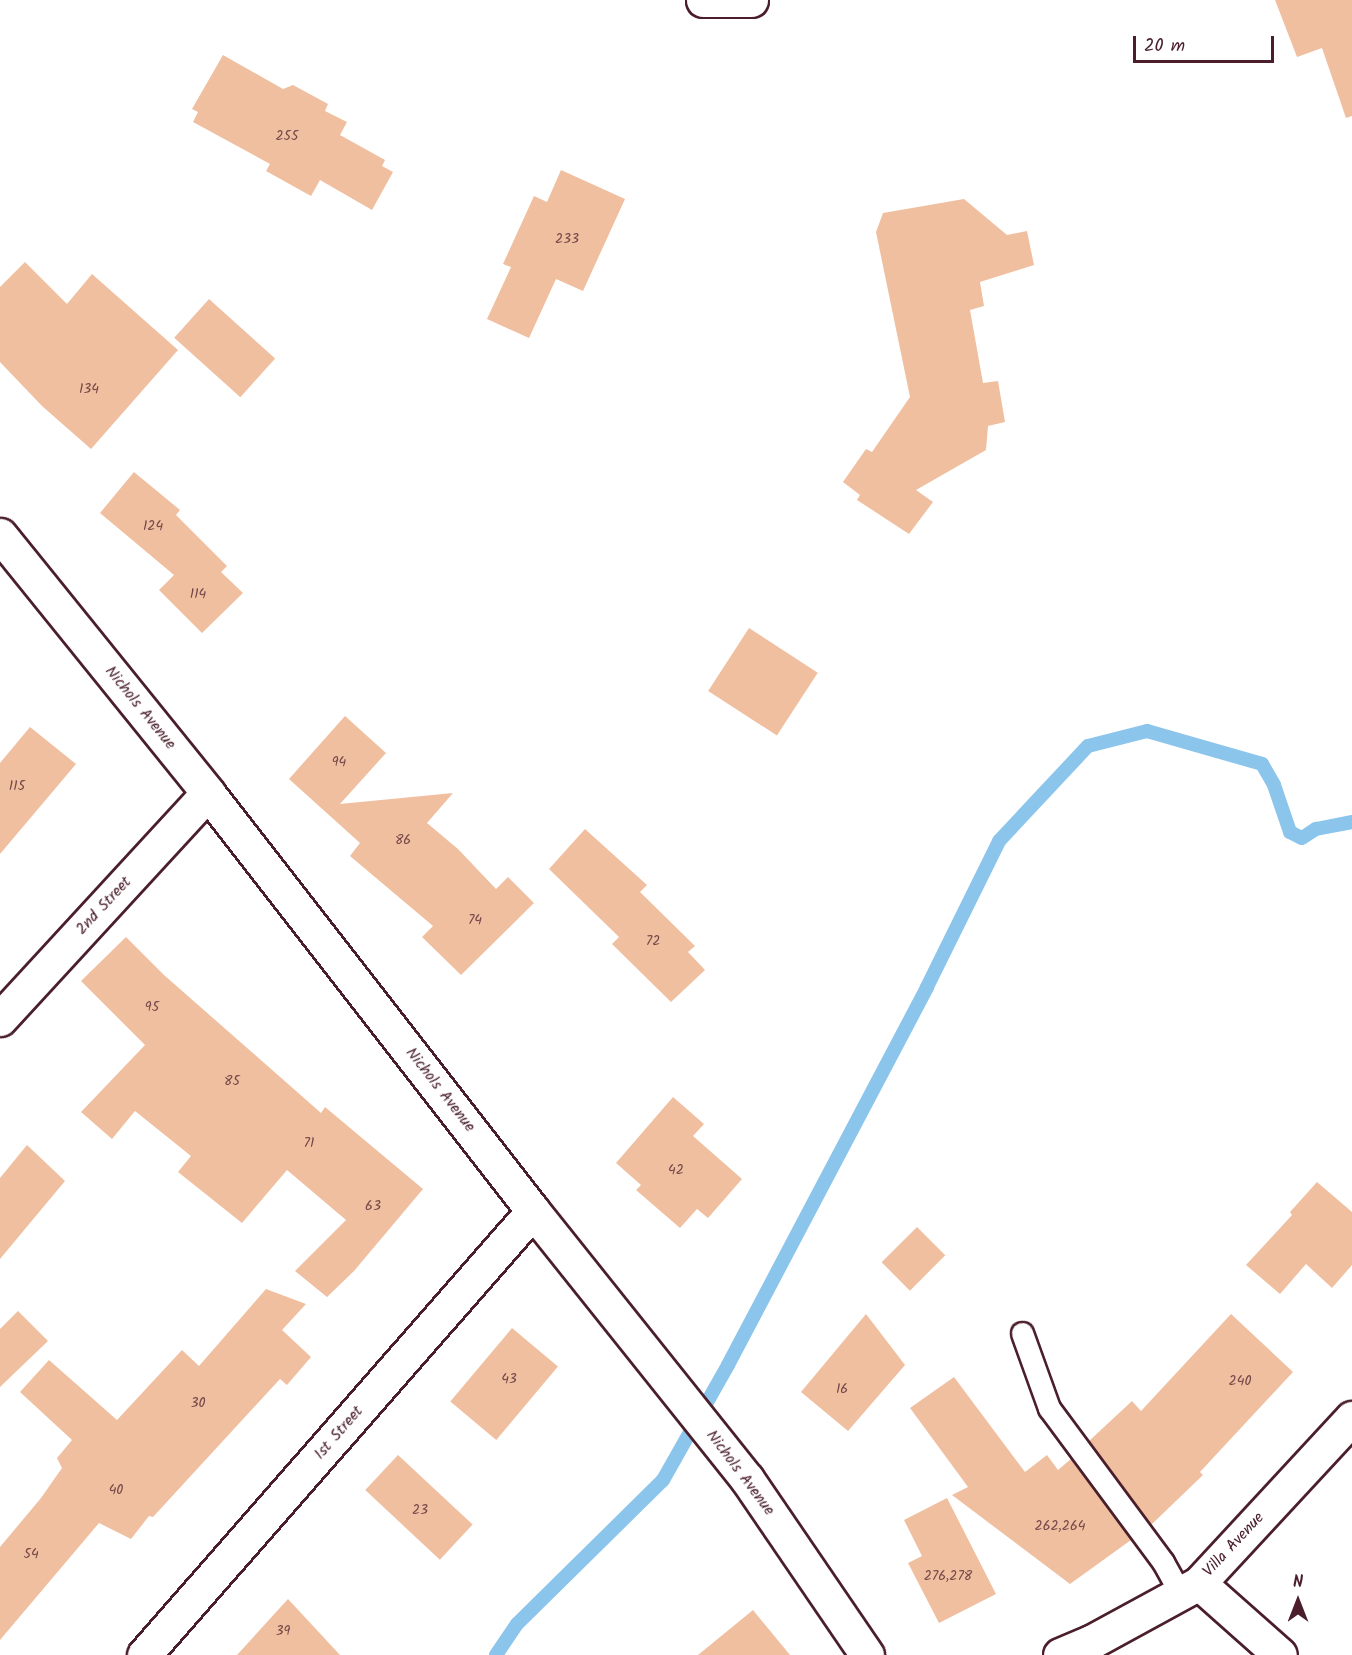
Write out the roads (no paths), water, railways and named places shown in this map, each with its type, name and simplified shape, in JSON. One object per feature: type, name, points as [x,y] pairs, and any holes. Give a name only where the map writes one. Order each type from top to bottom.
[{"type":"street","points":[[703,0],[751,0]]},
{"type":"street","name":"Nichols Avenue","points":[[0,535],[208,793],[533,1211],[747,1479],[867,1655]]},
{"type":"street","name":"2nd Street","points":[[0,1019],[208,793]]},
{"type":"street","name":"1st Street","points":[[144,1655],[533,1211]]},
{"type":"street","name":"Villa Avenue","points":[[1060,1655],[1091,1642],[1190,1588],[1352,1419]]},
{"type":"street","points":[[1190,1588],[1280,1655]]},
{"type":"lane","points":[[1022,1334],[1049,1408],[1163,1562],[1190,1588]]},
{"type":"waterway","points":[[496,1655],[517,1624],[663,1480],[728,1365],[927,987],[999,841],[1088,746],[1147,731],[1262,764],[1274,785],[1290,832],[1302,838],[1316,829],[1352,822]]}]
